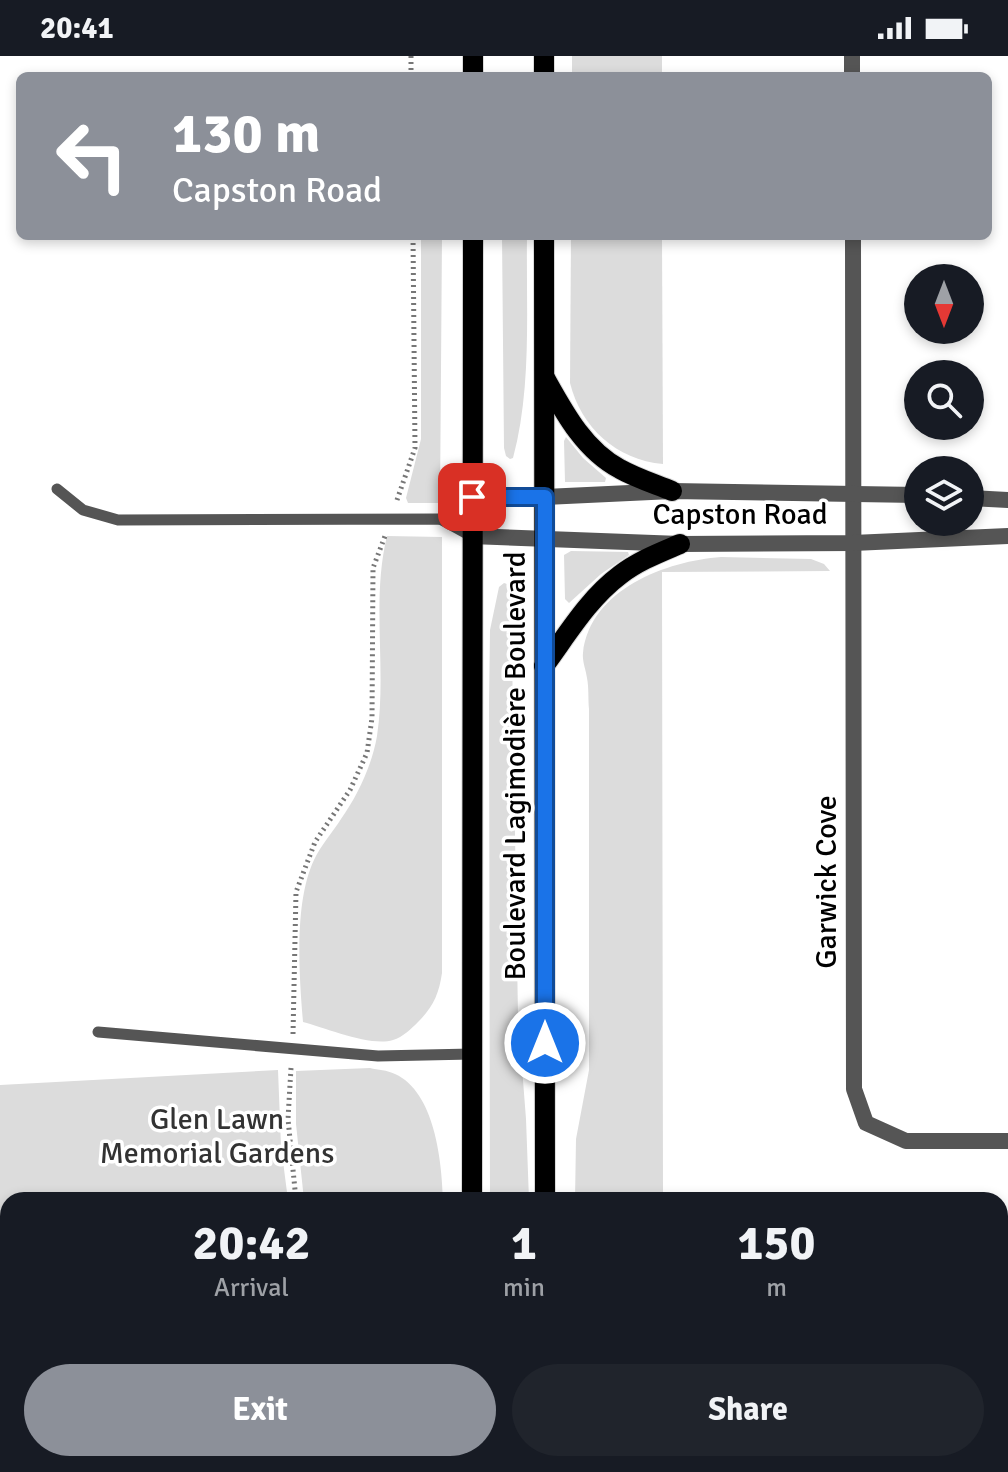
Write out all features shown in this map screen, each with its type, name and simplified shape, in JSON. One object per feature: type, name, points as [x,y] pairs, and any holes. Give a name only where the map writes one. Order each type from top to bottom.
[{"type":"main road","name":"Boulevard Lagimodière Boulevard","points":[[472,1192],[473,240]]},
{"type":"main road","name":"Boulevard Lagimodière Boulevard","points":[[544,240],[545,1192]]},
{"type":"main road","points":[[544,375],[563,411],[588,444],[618,469],[672,491]]},
{"type":"main road","points":[[544,666],[594,598],[620,575],[647,558],[680,544]]},
{"type":"street","name":"Garwick Cove","points":[[853,240],[854,1089],[866,1123],[906,1141],[1008,1141]]},
{"type":"street","name":"Capston Road","points":[[472,497],[672,491],[904,494]]},
{"type":"street","points":[[984,499],[1008,500]]},
{"type":"street","name":"Capston Road","points":[[471,536],[680,544],[853,543],[1008,536]]},
{"type":"lane","points":[[57,489],[83,510],[118,520],[440,519],[471,536]]},
{"type":"lane","points":[[440,519],[472,497]]},
{"type":"lane","points":[[98,1032],[378,1056],[472,1054]]},
{"type":"path","points":[[295,1192],[288,1119],[293,1047],[296,892],[315,842],[350,790],[367,753],[372,718],[373,568],[415,448],[413,240]]},
{"type":"green space","points":[[572,56],[662,56],[662,72],[572,72]]},
{"type":"green space","points":[[421,240],[442,240],[440,503],[408,503],[406,498],[421,439]]},
{"type":"green space","points":[[502,240],[527,240],[523,404],[513,458],[506,456]]},
{"type":"green space","points":[[571,240],[662,240],[663,464],[630,456],[603,438],[583,414],[570,383]]},
{"type":"green space","points":[[566,437],[583,458],[606,478],[605,482],[565,482]]},
{"type":"green space","points":[[387,536],[442,537],[442,973],[434,1000],[413,1027],[393,1040],[373,1041],[303,1022],[300,939],[303,896],[314,860],[359,790],[375,747],[381,686],[380,585]]},
{"type":"green space","points":[[571,551],[628,552],[629,555],[601,574],[569,603],[565,599],[564,555]]},
{"type":"green space","points":[[721,557],[811,559],[824,564],[830,571],[662,572],[663,1192],[575,1192],[576,1139],[589,1070],[589,709],[583,653],[589,631],[600,612],[616,596],[634,582],[655,572]]},
{"type":"green space","points":[[507,584],[511,592],[518,1016],[529,1192],[490,1192],[490,630],[499,587]]},
{"type":"green space","points":[[370,1068],[395,1074],[409,1083],[428,1112],[434,1130],[443,1192],[303,1192],[296,1124],[296,1071]]},
{"type":"green space","name":"Glen Lawn Memorial Gardens","points":[[278,1070],[281,1146],[287,1192],[0,1192],[0,1085]]},
{"type":"route","points":[[472,497],[545,497],[545,1043]]}]
